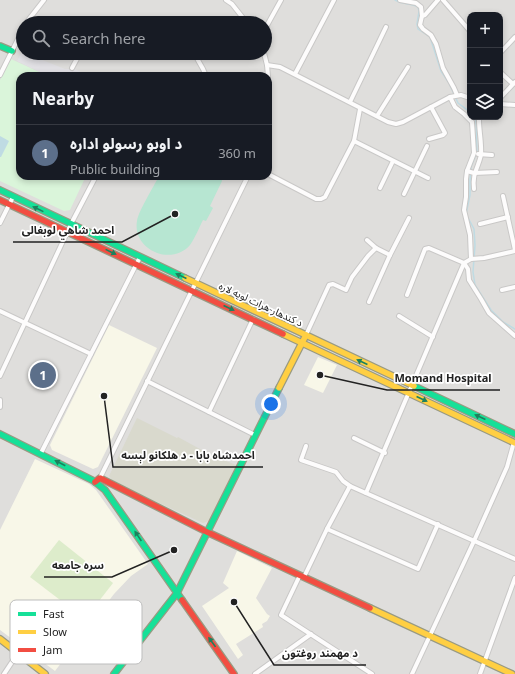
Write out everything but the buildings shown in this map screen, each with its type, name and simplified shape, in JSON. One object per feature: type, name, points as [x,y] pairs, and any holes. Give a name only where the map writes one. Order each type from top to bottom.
[{"type":"main road","points":[[0,46],[12,51]]},
{"type":"main road","name":"د کندهار-هرات لويه لاره","points":[[0,190],[515,434]]},
{"type":"main road","name":"د کندهار-هرات لويه لاره","points":[[0,200],[515,442]]},
{"type":"main road","points":[[142,637],[176,593],[254,435],[306,335]]},
{"type":"main road","points":[[0,434],[95,482],[105,490],[234,674]]},
{"type":"main road","points":[[95,482],[100,478],[206,532],[512,674]]},
{"type":"main road","points":[[0,639],[10,647]]},
{"type":"main road","points":[[32,664],[45,674]]},
{"type":"main road","points":[[114,674],[122,664]]},
{"type":"street","points":[[31,16],[44,0]]},
{"type":"street","points":[[226,0],[233,2],[242,16]]},
{"type":"street","points":[[272,16],[281,0]]},
{"type":"street","points":[[295,74],[334,0]]},
{"type":"street","points":[[400,0],[416,3],[420,7],[422,16],[420,25],[431,35],[436,44],[443,68],[457,95]]},
{"type":"street","points":[[422,16],[425,15],[438,0]]},
{"type":"street","points":[[443,0],[467,28]]},
{"type":"street","points":[[350,102],[386,27]]},
{"type":"street","points":[[503,50],[515,36]]},
{"type":"street","points":[[0,75],[16,43]]},
{"type":"street","points":[[72,68],[76,60]]},
{"type":"street","points":[[198,60],[204,72]]},
{"type":"street","points":[[266,60],[268,72]]},
{"type":"street","points":[[267,65],[280,67],[350,102],[360,109],[388,122],[396,124],[403,122],[451,97],[457,95],[467,97]]},
{"type":"street","points":[[377,116],[408,67]]},
{"type":"street","points":[[503,74],[514,83],[503,95]]},
{"type":"street","points":[[451,97],[455,107],[472,122],[474,153],[467,171],[464,210],[470,235],[471,259]]},
{"type":"street","points":[[503,104],[515,105]]},
{"type":"street","points":[[429,139],[443,135],[445,132],[431,108]]},
{"type":"street","points":[[272,176],[316,199],[325,197],[354,141],[360,109]]},
{"type":"street","points":[[474,189],[474,173],[481,154],[479,120]]},
{"type":"street","points":[[354,141],[428,178]]},
{"type":"street","points":[[404,194],[427,146]]},
{"type":"street","points":[[474,153],[492,155]]},
{"type":"street","points":[[380,188],[393,160]]},
{"type":"street","points":[[467,171],[474,173],[496,172]]},
{"type":"street","points":[[0,376],[70,224],[94,180]]},
{"type":"street","points":[[100,478],[246,180]]},
{"type":"street","points":[[366,493],[464,263],[471,259],[515,250],[503,196]]},
{"type":"street","points":[[0,223],[13,197]]},
{"type":"street","points":[[480,224],[508,217]]},
{"type":"street","points":[[369,302],[390,255],[409,218]]},
{"type":"street","points":[[367,240],[376,248],[390,255]]},
{"type":"street","points":[[306,335],[329,285],[333,284],[346,290],[352,276],[376,248]]},
{"type":"street","points":[[407,295],[425,249],[427,248],[464,263],[468,269],[469,280],[482,299],[488,313],[515,336]]},
{"type":"street","points":[[40,453],[140,257]]},
{"type":"street","points":[[502,290],[515,287]]},
{"type":"street","points":[[0,311],[91,354]]},
{"type":"street","points":[[399,316],[433,337]]},
{"type":"street","points":[[209,412],[252,319]]},
{"type":"street","points":[[147,381],[254,435]]},
{"type":"street","points":[[0,400],[0,407]]},
{"type":"street","points":[[354,438],[384,452]]},
{"type":"street","points":[[412,674],[507,467],[515,442]]},
{"type":"street","points":[[306,446],[300,460],[336,472],[343,481],[350,486],[515,559]]},
{"type":"street","points":[[350,486],[282,615],[372,674]]},
{"type":"street","points":[[327,529],[418,569],[438,524]]},
{"type":"street","points":[[480,674],[515,578]]},
{"type":"street","points":[[255,674],[311,634]]},
{"type":"street","points":[[4,674],[11,664]]},
{"type":"shaded area","points":[[0,0],[515,0],[515,674],[0,674]]},
{"type":"shaded area","points":[[42,60],[65,69],[75,69],[81,72],[40,72],[17,61]]},
{"type":"shaded area","points":[[109,325],[157,348],[98,467],[93,469],[52,450],[50,445]]},
{"type":"shaded area","points":[[318,357],[337,365],[323,393],[304,385]]},
{"type":"shaded area","points":[[137,418],[177,438],[178,437],[211,455],[236,465],[209,521],[203,523],[113,481],[109,476]]},
{"type":"shaded area","points":[[35,459],[89,484],[96,490],[148,564],[131,576],[109,600],[10,600],[10,637],[0,630],[0,530]]},
{"type":"shaded area","points":[[143,510],[196,535],[197,537],[177,576],[175,576],[135,519]]},
{"type":"shaded area","points":[[237,551],[272,568],[256,598],[270,616],[267,621],[262,624],[263,627],[236,644],[243,655],[238,659],[202,606],[229,588],[223,583]]},
{"type":"shaded area","points":[[46,664],[60,664],[55,671]]},
{"type":"green space","points":[[11,59],[39,72],[16,72],[16,180],[84,180],[70,210],[64,211],[0,181],[0,80]]},
{"type":"green space","points":[[157,180],[222,180],[210,206],[213,208],[206,221],[203,220],[190,245],[182,251],[173,254],[154,252],[140,240],[137,231],[137,221],[143,205]]},
{"type":"green space","points":[[59,540],[113,583],[100,600],[60,600],[30,577]]},
{"type":"water","points":[[0,136],[9,141],[1,157],[0,157]]},
{"type":"waterway","points":[[395,0],[418,7],[418,29],[430,37],[441,71],[449,83],[458,103],[467,110]]},
{"type":"waterway","points":[[476,120],[477,152],[471,167],[470,195],[466,214],[474,229],[475,245],[473,272],[475,285],[491,310],[503,322],[515,329]]},
{"type":"traffic: fast","points":[[0,46],[12,51]]},
{"type":"traffic: fast","points":[[0,190],[185,278]]},
{"type":"traffic: fast","points":[[414,386],[515,434]]},
{"type":"traffic: fast","points":[[142,638],[177,593],[279,388]]},
{"type":"traffic: fast","points":[[0,434],[94,481],[105,490],[182,600]]},
{"type":"traffic: fast","points":[[114,674],[122,664]]},
{"type":"traffic: slow","points":[[185,278],[414,386]]},
{"type":"traffic: slow","points":[[283,334],[515,443]]},
{"type":"traffic: slow","points":[[279,388],[306,335]]},
{"type":"traffic: slow","points":[[370,608],[512,674]]},
{"type":"traffic: slow","points":[[0,639],[10,647]]},
{"type":"traffic: slow","points":[[32,664],[45,674]]},
{"type":"traffic: jam","points":[[0,200],[283,334]]},
{"type":"traffic: jam","points":[[95,482],[100,478],[207,532],[370,608]]},
{"type":"traffic: jam","points":[[182,600],[234,674]]},
{"type":"place","name":"احمد شاهي لوبغالی","points":[[175,214]]},
{"type":"place","name":"د اوبو رسولو اداره","points":[[43,375]]},
{"type":"place","name":"Momand Hospital","points":[[320,375]]},
{"type":"place","name":"احمدشاه بابا - د هلکانو لېسه","points":[[104,396]]},
{"type":"place","name":"سره جامعه","points":[[174,550]]},
{"type":"place","name":"د مهمند روغتون","points":[[234,602]]}]
